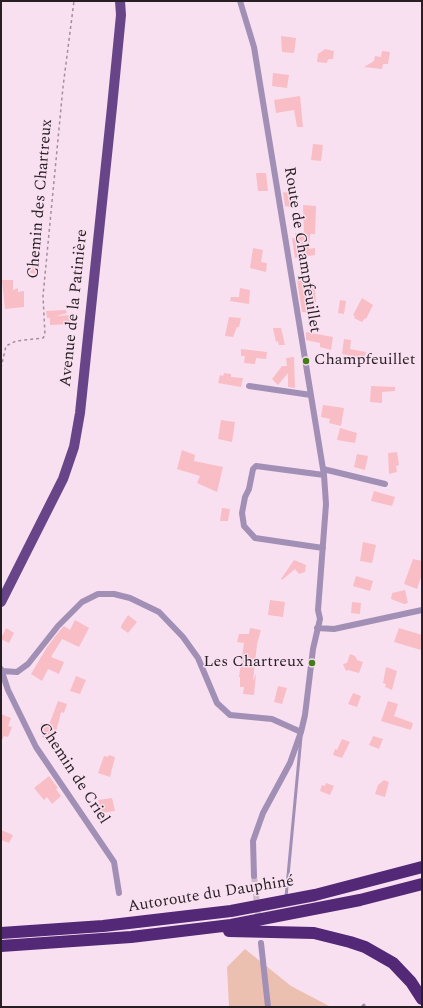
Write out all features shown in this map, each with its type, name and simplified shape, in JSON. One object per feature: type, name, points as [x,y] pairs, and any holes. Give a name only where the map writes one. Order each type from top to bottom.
[{"type":"highway","name":"Autoroute du Dauphiné","points":[[1,933],[149,922],[231,911],[350,887],[422,867]]},
{"type":"highway","name":"Autoroute du Dauphiné","points":[[1,946],[188,931],[303,912],[422,884]]},
{"type":"highway","points":[[188,931],[292,932],[314,934],[346,940],[365,947],[393,963],[411,982],[422,999]]},
{"type":"main road","name":"Avenue de la Patinière","points":[[1,602],[63,479],[74,447],[80,413],[111,115],[121,14],[120,1]]},
{"type":"street","name":"Route de Champfeuillet","points":[[240,1],[254,47],[324,472],[326,504],[318,610],[320,619],[317,628],[301,732],[290,763],[263,813],[253,841],[254,876]]},
{"type":"street","points":[[250,386],[311,395]]},
{"type":"street","points":[[323,548],[256,538],[244,526],[242,513],[245,496],[249,489],[256,466],[324,472],[385,484]]},
{"type":"street","points":[[2,670],[17,672],[28,664],[58,626],[82,602],[98,594],[114,594],[130,598],[159,612],[183,637],[198,658],[217,703],[230,715],[272,719],[301,732]]},
{"type":"street","points":[[317,628],[334,629],[422,610]]},
{"type":"street","name":"Chemin de Criel","points":[[2,670],[8,690],[36,748],[114,862],[119,893]]},
{"type":"street","points":[[261,943],[268,1007]]},
{"type":"lane","points":[[286,901],[292,848],[301,732]]},
{"type":"path","name":"Chemin des Chartreux","points":[[1,368],[6,346],[16,341],[43,338],[45,335],[43,296],[62,87],[74,1]]},
{"type":"shaded area","points":[[245,949],[291,986],[331,1007],[229,1007],[227,967]]},
{"type":"building","points":[[281,36],[296,38],[294,53],[282,52]]},
{"type":"building","points":[[325,49],[334,51],[333,59],[328,59],[327,63],[317,62],[318,54]]},
{"type":"building","points":[[382,51],[390,52],[388,64],[383,64],[382,69],[364,67],[374,61],[375,56],[381,57]]},
{"type":"building","points":[[273,73],[289,75],[287,88],[272,86]]},
{"type":"building","points":[[300,96],[303,127],[297,127],[294,110],[276,113],[274,100]]},
{"type":"building","points":[[313,144],[323,145],[321,161],[311,160]]},
{"type":"building","points":[[256,173],[266,173],[268,191],[258,191]]},
{"type":"building","points":[[283,192],[295,194],[294,208],[285,206]]},
{"type":"building","points":[[303,205],[316,206],[315,234],[310,234],[309,249],[315,248],[315,255],[295,258],[292,238],[296,238],[295,233],[304,233]]},
{"type":"building","points":[[253,248],[263,250],[261,262],[267,263],[266,272],[250,268]]},
{"type":"building","points":[[31,260],[40,262],[39,274],[30,273]]},
{"type":"building","points":[[2,280],[13,280],[13,290],[18,288],[18,292],[24,291],[24,307],[5,309]]},
{"type":"building","points":[[297,280],[314,283],[316,302],[314,302],[315,313],[302,312]]},
{"type":"building","points":[[240,288],[250,290],[249,304],[230,301],[231,297],[239,297]]},
{"type":"building","points":[[362,298],[373,305],[366,319],[365,318],[362,322],[354,318],[355,316],[353,315]]},
{"type":"building","points":[[340,300],[346,301],[344,314],[338,313]]},
{"type":"building","points":[[66,310],[67,313],[56,316],[72,315],[73,324],[50,325],[50,318],[47,318],[46,311]]},
{"type":"building","points":[[229,317],[241,318],[239,327],[237,327],[233,337],[225,336]]},
{"type":"building","points":[[273,328],[281,328],[285,345],[279,345],[278,341],[276,342]]},
{"type":"building","points":[[306,332],[333,337],[331,350],[320,347],[320,343],[306,340]]},
{"type":"building","points":[[344,339],[351,340],[350,349],[366,352],[364,358],[342,354]]},
{"type":"building","points":[[241,349],[267,352],[266,359],[256,358],[255,364],[244,363],[245,356],[241,356]]},
{"type":"building","points":[[294,357],[295,388],[288,387],[288,373],[278,385],[272,379],[282,366],[287,366],[286,358]]},
{"type":"building","points":[[224,373],[231,374],[231,377],[243,378],[241,387],[218,383],[220,375],[223,376]]},
{"type":"building","points":[[371,386],[395,387],[395,391],[382,392],[382,403],[370,402]]},
{"type":"building","points":[[323,405],[344,408],[341,426],[329,423],[330,419],[321,417]]},
{"type":"building","points":[[221,420],[235,422],[232,442],[218,439]]},
{"type":"building","points":[[340,428],[357,433],[355,443],[337,440]]},
{"type":"building","points":[[182,450],[195,455],[194,461],[223,467],[217,492],[197,483],[200,476],[177,469]]},
{"type":"building","points":[[397,452],[399,465],[396,466],[397,472],[389,474],[388,453]]},
{"type":"building","points":[[357,454],[368,456],[365,470],[354,467]]},
{"type":"building","points":[[374,491],[395,497],[392,506],[371,501]]},
{"type":"building","points":[[222,508],[230,509],[228,521],[220,521]]},
{"type":"building","points":[[363,542],[376,545],[372,563],[360,561]]},
{"type":"building","points":[[413,559],[422,561],[422,574],[417,589],[404,584]]},
{"type":"building","points":[[294,560],[306,565],[305,572],[299,574],[295,569],[282,580],[281,579]]},
{"type":"building","points":[[356,576],[373,581],[370,591],[353,586]]},
{"type":"building","points":[[405,590],[408,603],[404,604],[391,599],[392,593]]},
{"type":"building","points":[[270,600],[285,602],[283,617],[268,615]]},
{"type":"building","points":[[352,602],[361,603],[360,614],[351,613]]},
{"type":"building","points":[[128,615],[137,622],[128,633],[121,628],[121,626]]},
{"type":"building","points":[[75,620],[89,628],[79,647],[62,639],[51,657],[64,662],[59,674],[48,669],[42,681],[31,674],[47,647],[61,629],[64,626],[70,630]]},
{"type":"building","points":[[6,628],[14,633],[9,643],[1,639]]},
{"type":"building","points":[[250,628],[261,630],[257,644],[253,681],[256,674],[254,695],[243,694],[244,687],[240,687],[239,677],[244,643],[237,642],[239,634],[249,634]]},
{"type":"building","points":[[399,628],[422,635],[421,650],[394,642]]},
{"type":"building","points":[[350,654],[355,656],[357,660],[363,662],[359,673],[348,670],[346,671],[343,664],[347,663]]},
{"type":"building","points":[[386,667],[397,671],[392,690],[385,687],[386,684],[383,683]]},
{"type":"building","points":[[76,676],[86,680],[80,694],[70,691]]},
{"type":"building","points":[[278,686],[287,688],[282,704],[274,702]]},
{"type":"building","points":[[353,693],[361,696],[357,707],[348,704]]},
{"type":"building","points":[[58,701],[67,704],[64,713],[61,712],[54,740],[42,737],[43,730],[40,729],[41,723],[49,725]]},
{"type":"building","points":[[388,701],[398,704],[394,716],[413,723],[411,730],[381,721]]},
{"type":"building","points":[[1,714],[11,718],[8,726],[12,727],[8,737],[4,736],[1,742]]},
{"type":"building","points":[[373,736],[383,739],[379,749],[369,745]]},
{"type":"building","points":[[342,739],[350,742],[342,758],[333,755]]},
{"type":"building","points":[[109,755],[115,757],[110,777],[98,773],[104,756],[108,757]]},
{"type":"building","points":[[49,776],[58,788],[56,789],[61,796],[52,804],[47,797],[44,800],[34,788]]},
{"type":"building","points":[[384,780],[389,782],[385,797],[375,794],[378,785]]},
{"type":"building","points":[[326,783],[334,786],[330,795],[320,791],[322,785],[325,786]]},
{"type":"building","points":[[112,798],[115,811],[101,813],[98,800]]},
{"type":"building","points":[[1,830],[13,835],[9,843],[1,840]]},
{"type":"tunnel","points":[[254,876],[259,922]]},
{"type":"place","name":"Champfeuillet","points":[[306,361]]},
{"type":"place","name":"Les Chartreux","points":[[312,663]]}]
